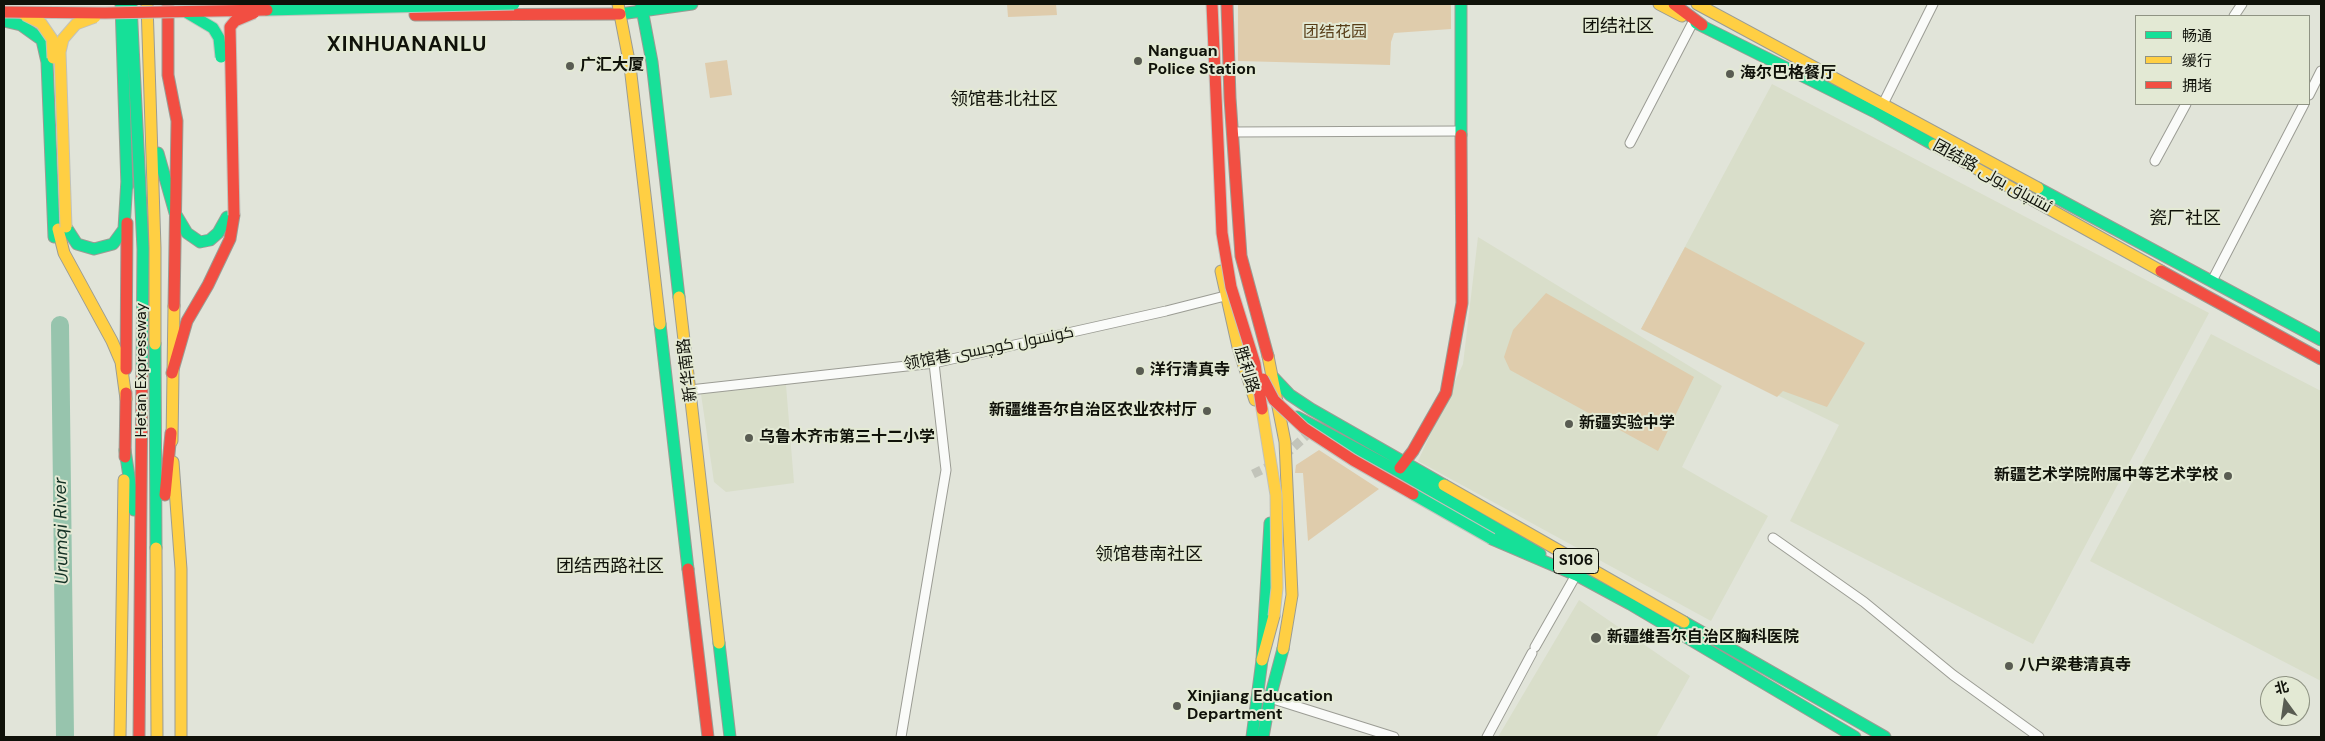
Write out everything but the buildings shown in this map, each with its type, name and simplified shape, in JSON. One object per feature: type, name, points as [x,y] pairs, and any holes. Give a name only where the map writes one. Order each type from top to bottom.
[{"type":"main road","points":[[120,4],[127,179],[126,399],[120,737]]},
{"type":"main road","name":"Hetan Expressway","points":[[131,4],[143,249],[139,737]]},
{"type":"main road","name":"Hetan Expressway","points":[[147,4],[152,133],[157,737]]},
{"type":"main road","points":[[157,571],[171,432],[177,121],[168,75],[168,4]]},
{"type":"main road","points":[[4,14],[455,7],[514,4]]},
{"type":"main road","points":[[168,25],[197,14],[619,9],[692,4]]},
{"type":"main road","points":[[1210,4],[1222,233],[1232,287],[1255,364],[1276,495],[1278,588],[1274,616],[1262,660]]},
{"type":"main road","name":"胜利路","points":[[1210,4],[1217,167],[1214,207],[1215,234],[1225,296],[1253,392],[1268,466],[1270,527],[1262,660],[1252,737]]},
{"type":"main road","name":"S106","points":[[1227,4],[1232,132],[1241,256],[1273,377],[1285,442],[1292,595],[1286,636],[1270,698],[1263,737]]},
{"type":"main road","points":[[1401,467],[1446,393],[1462,303],[1461,4]]},
{"type":"main road","name":"团结路 ئىتتىپاق يولى","points":[[1659,4],[1877,113],[2321,359]]},
{"type":"main road","points":[[1674,4],[1697,23]]},
{"type":"main road","name":"团结路 ئىتتىپاق يولى","points":[[1697,4],[2321,340]]},
{"type":"main road","name":"新华南路","points":[[642,8],[652,62],[730,737]]},
{"type":"main road","name":"新华南路","points":[[619,9],[630,66],[708,737]]},
{"type":"main road","points":[[172,373],[187,322],[208,285],[230,239],[228,38],[230,27],[235,21],[263,10]]},
{"type":"main road","points":[[152,133],[175,213],[187,233],[200,242],[210,240],[231,216],[219,38],[213,28],[185,12]]},
{"type":"main road","points":[[21,13],[41,23],[52,39],[64,253],[112,341],[121,362],[126,399]]},
{"type":"main road","points":[[105,13],[76,24],[63,39],[60,52],[62,228],[76,244],[94,249],[113,244],[124,229],[127,179]]},
{"type":"main road","points":[[4,14],[57,19],[105,17],[112,20],[122,30]]},
{"type":"main road","points":[[4,21],[21,25],[42,40],[47,62],[53,232],[59,258],[76,276]]},
{"type":"main road","points":[[652,253],[674,250]]},
{"type":"main road","points":[[1255,364],[1274,400],[1304,428],[1352,460],[1492,539],[1576,575]]},
{"type":"main road","name":"S106","points":[[1273,377],[1290,395],[1401,467],[1576,575],[1630,604],[1855,737]]},
{"type":"main road","name":"S106","points":[[1253,392],[1401,467],[1885,737]]},
{"type":"main road","points":[[171,432],[181,569],[181,737]]},
{"type":"main road","points":[[125,450],[141,563]]},
{"type":"street","points":[[1883,104],[1933,4]]},
{"type":"street","points":[[2235,15],[2242,4]]},
{"type":"street","points":[[1630,143],[1697,23]]},
{"type":"street","points":[[2310,92],[2321,72]]},
{"type":"street","points":[[2155,161],[2185,105]]},
{"type":"street","points":[[2212,281],[2303,105]]},
{"type":"street","points":[[1232,132],[1460,131]]},
{"type":"street","name":"领馆巷 كونسول كوچىسى","points":[[690,390],[934,363],[1225,296]]},
{"type":"street","points":[[901,737],[946,470],[934,363]]},
{"type":"street","points":[[1773,538],[1864,602],[1953,675],[2039,737]]},
{"type":"street","points":[[1487,737],[1576,575]]},
{"type":"street","points":[[1270,698],[1394,737]]},
{"type":"shaded area","points":[[1772,84],[2209,313],[2033,644],[1790,521],[1839,425],[1641,329]]},
{"type":"shaded area","name":"新疆实验中学","points":[[1478,237],[1722,386],[1682,467],[1768,516],[1711,621],[1418,461],[1463,364]]},
{"type":"shaded area","name":"新疆艺术学院附属中等艺术学校","points":[[2211,334],[2321,391],[2321,681],[2090,561]]},
{"type":"shaded area","name":"乌鲁木齐市第三十二小学","points":[[786,385],[794,483],[726,492],[714,482],[701,394]]},
{"type":"shaded area","name":"新疆维吾尔自治区胸科医院","points":[[1579,600],[1690,676],[1656,737],[1498,737]]},
{"type":"green space","points":[[1007,4],[1056,4],[1057,15],[1008,17]]},
{"type":"green space","name":"团结花园","points":[[1238,4],[1451,4],[1451,29],[1394,33],[1391,42],[1390,65],[1238,61]]},
{"type":"green space","points":[[727,60],[732,95],[710,98],[705,63]]},
{"type":"green space","points":[[1685,247],[1865,343],[1827,407],[1783,391],[1777,397],[1641,329]]},
{"type":"green space","points":[[1546,293],[1694,377],[1658,451],[1510,370],[1504,357],[1513,330]]},
{"type":"green space","points":[[1319,450],[1379,489],[1308,541],[1303,473],[1295,473],[1296,465]]},
{"type":"waterway","name":"Urumqi River","points":[[60,325],[65,737]]},
{"type":"tunnel","points":[[1284,456],[1307,435],[1311,428]]},
{"type":"tunnel","points":[[1253,474],[1274,464]]},
{"type":"traffic: fast","points":[[121,4],[127,187]]},
{"type":"traffic: fast","points":[[131,4],[143,249],[142,373]]},
{"type":"traffic: fast","points":[[267,10],[514,4]]},
{"type":"traffic: fast","points":[[641,4],[652,62],[679,297]]},
{"type":"traffic: fast","points":[[620,14],[692,4]]},
{"type":"traffic: fast","points":[[1461,4],[1461,135]]},
{"type":"traffic: fast","points":[[186,12],[213,28],[219,38],[221,57]]},
{"type":"traffic: fast","points":[[4,21],[21,25],[42,40],[47,62],[54,237]]},
{"type":"traffic: fast","points":[[1696,23],[1877,113],[1934,145]]},
{"type":"traffic: fast","points":[[158,153],[175,213],[187,233],[200,242],[210,240],[218,233],[227,217]]},
{"type":"traffic: fast","points":[[66,227],[77,244],[94,249],[113,244],[124,229],[127,179]]},
{"type":"traffic: fast","points":[[2038,188],[2321,340]]},
{"type":"traffic: fast","points":[[660,324],[688,569]]},
{"type":"traffic: fast","points":[[155,344],[156,548]]},
{"type":"traffic: fast","points":[[1273,377],[1290,395],[1311,409],[1444,485]]},
{"type":"traffic: fast","points":[[1297,417],[1398,471],[1540,554]]},
{"type":"traffic: fast","points":[[125,450],[134,510]]},
{"type":"traffic: fast","points":[[1413,494],[1492,539]]},
{"type":"traffic: fast","points":[[1252,737],[1262,660],[1270,523]]},
{"type":"traffic: fast","points":[[1492,539],[1576,575]]},
{"type":"traffic: fast","points":[[1567,570],[1630,604],[1855,737]]},
{"type":"traffic: fast","points":[[1684,622],[1885,737]]},
{"type":"traffic: fast","points":[[719,643],[730,737]]},
{"type":"traffic: fast","points":[[1263,737],[1270,698],[1283,649]]},
{"type":"traffic: slow","points":[[147,4],[155,248],[155,344]]},
{"type":"traffic: slow","points":[[618,4],[630,66],[660,324]]},
{"type":"traffic: slow","points":[[1659,4],[1682,16]]},
{"type":"traffic: slow","points":[[1697,4],[2038,188]]},
{"type":"traffic: slow","points":[[25,15],[41,23],[52,39],[53,58]]},
{"type":"traffic: slow","points":[[66,227],[60,52],[63,39],[76,24],[95,17]]},
{"type":"traffic: slow","points":[[1934,145],[2161,271]]},
{"type":"traffic: slow","points":[[58,229],[64,253],[112,341],[121,362],[126,399]]},
{"type":"traffic: slow","points":[[1221,271],[1238,347],[1255,400]]},
{"type":"traffic: slow","points":[[679,297],[719,643]]},
{"type":"traffic: slow","points":[[172,441],[174,306]]},
{"type":"traffic: slow","points":[[1268,356],[1285,442],[1292,595],[1283,649]]},
{"type":"traffic: slow","points":[[1262,409],[1276,495],[1277,588],[1274,616]]},
{"type":"traffic: slow","points":[[173,462],[181,569],[181,737]]},
{"type":"traffic: slow","points":[[120,737],[124,480]]},
{"type":"traffic: slow","points":[[1444,485],[1684,622]]},
{"type":"traffic: slow","points":[[156,548],[157,737]]},
{"type":"traffic: slow","points":[[1262,660],[1274,616]]},
{"type":"traffic: jam","points":[[168,4],[168,75],[177,121],[174,306]]},
{"type":"traffic: jam","points":[[1212,4],[1222,233],[1231,287],[1255,364],[1262,409]]},
{"type":"traffic: jam","points":[[1227,4],[1230,98],[1241,256],[1268,356]]},
{"type":"traffic: jam","points":[[1674,4],[1702,25]]},
{"type":"traffic: jam","points":[[4,12],[105,13],[267,10]]},
{"type":"traffic: jam","points":[[234,215],[230,27],[235,21],[254,13]]},
{"type":"traffic: jam","points":[[415,15],[620,14]]},
{"type":"traffic: jam","points":[[1400,468],[1413,451],[1446,393],[1462,303],[1461,135]]},
{"type":"traffic: jam","points":[[172,373],[187,321],[208,285],[230,239],[234,215]]},
{"type":"traffic: jam","points":[[126,369],[127,223]]},
{"type":"traffic: jam","points":[[2161,271],[2321,359]]},
{"type":"traffic: jam","points":[[139,737],[142,373]]},
{"type":"traffic: jam","points":[[1263,379],[1274,400],[1304,428],[1353,460],[1413,494]]},
{"type":"traffic: jam","points":[[125,457],[126,393]]},
{"type":"traffic: jam","points":[[165,495],[171,433]]},
{"type":"traffic: jam","points":[[688,569],[708,737]]},
{"type":"place","name":"Nanguan Police Station","points":[[1138,61]]},
{"type":"place","name":"广汇大厦","points":[[570,66]]},
{"type":"place","name":"海尔巴格餐厅","points":[[1730,74]]},
{"type":"place","name":"洋行清真寺","points":[[1140,371]]},
{"type":"place","name":"新疆维吾尔自治区农业农村厅","points":[[1207,411]]},
{"type":"place","name":"新疆实验中学","points":[[1569,424]]},
{"type":"place","name":"乌鲁木齐市第三十二小学","points":[[749,438]]},
{"type":"place","name":"新疆艺术学院附属中等艺术学校","points":[[2228,476]]},
{"type":"place","name":"新疆维吾尔自治区胸科医院","points":[[1596,638]]},
{"type":"place","name":"八户梁巷清真寺","points":[[2009,666]]},
{"type":"place","name":"Xinjiang Education Department","points":[[1177,706]]},
{"type":"district","name":"团结社区","points":[[1618,27]]},
{"type":"district","name":"XINHUANANLU","points":[[407,45]]},
{"type":"district","name":"领馆巷北社区","points":[[1004,100]]},
{"type":"district","name":"瓷厂社区","points":[[2185,219]]},
{"type":"district","name":"领馆巷南社区","points":[[1149,555]]},
{"type":"district","name":"团结西路社区","points":[[610,567]]}]
